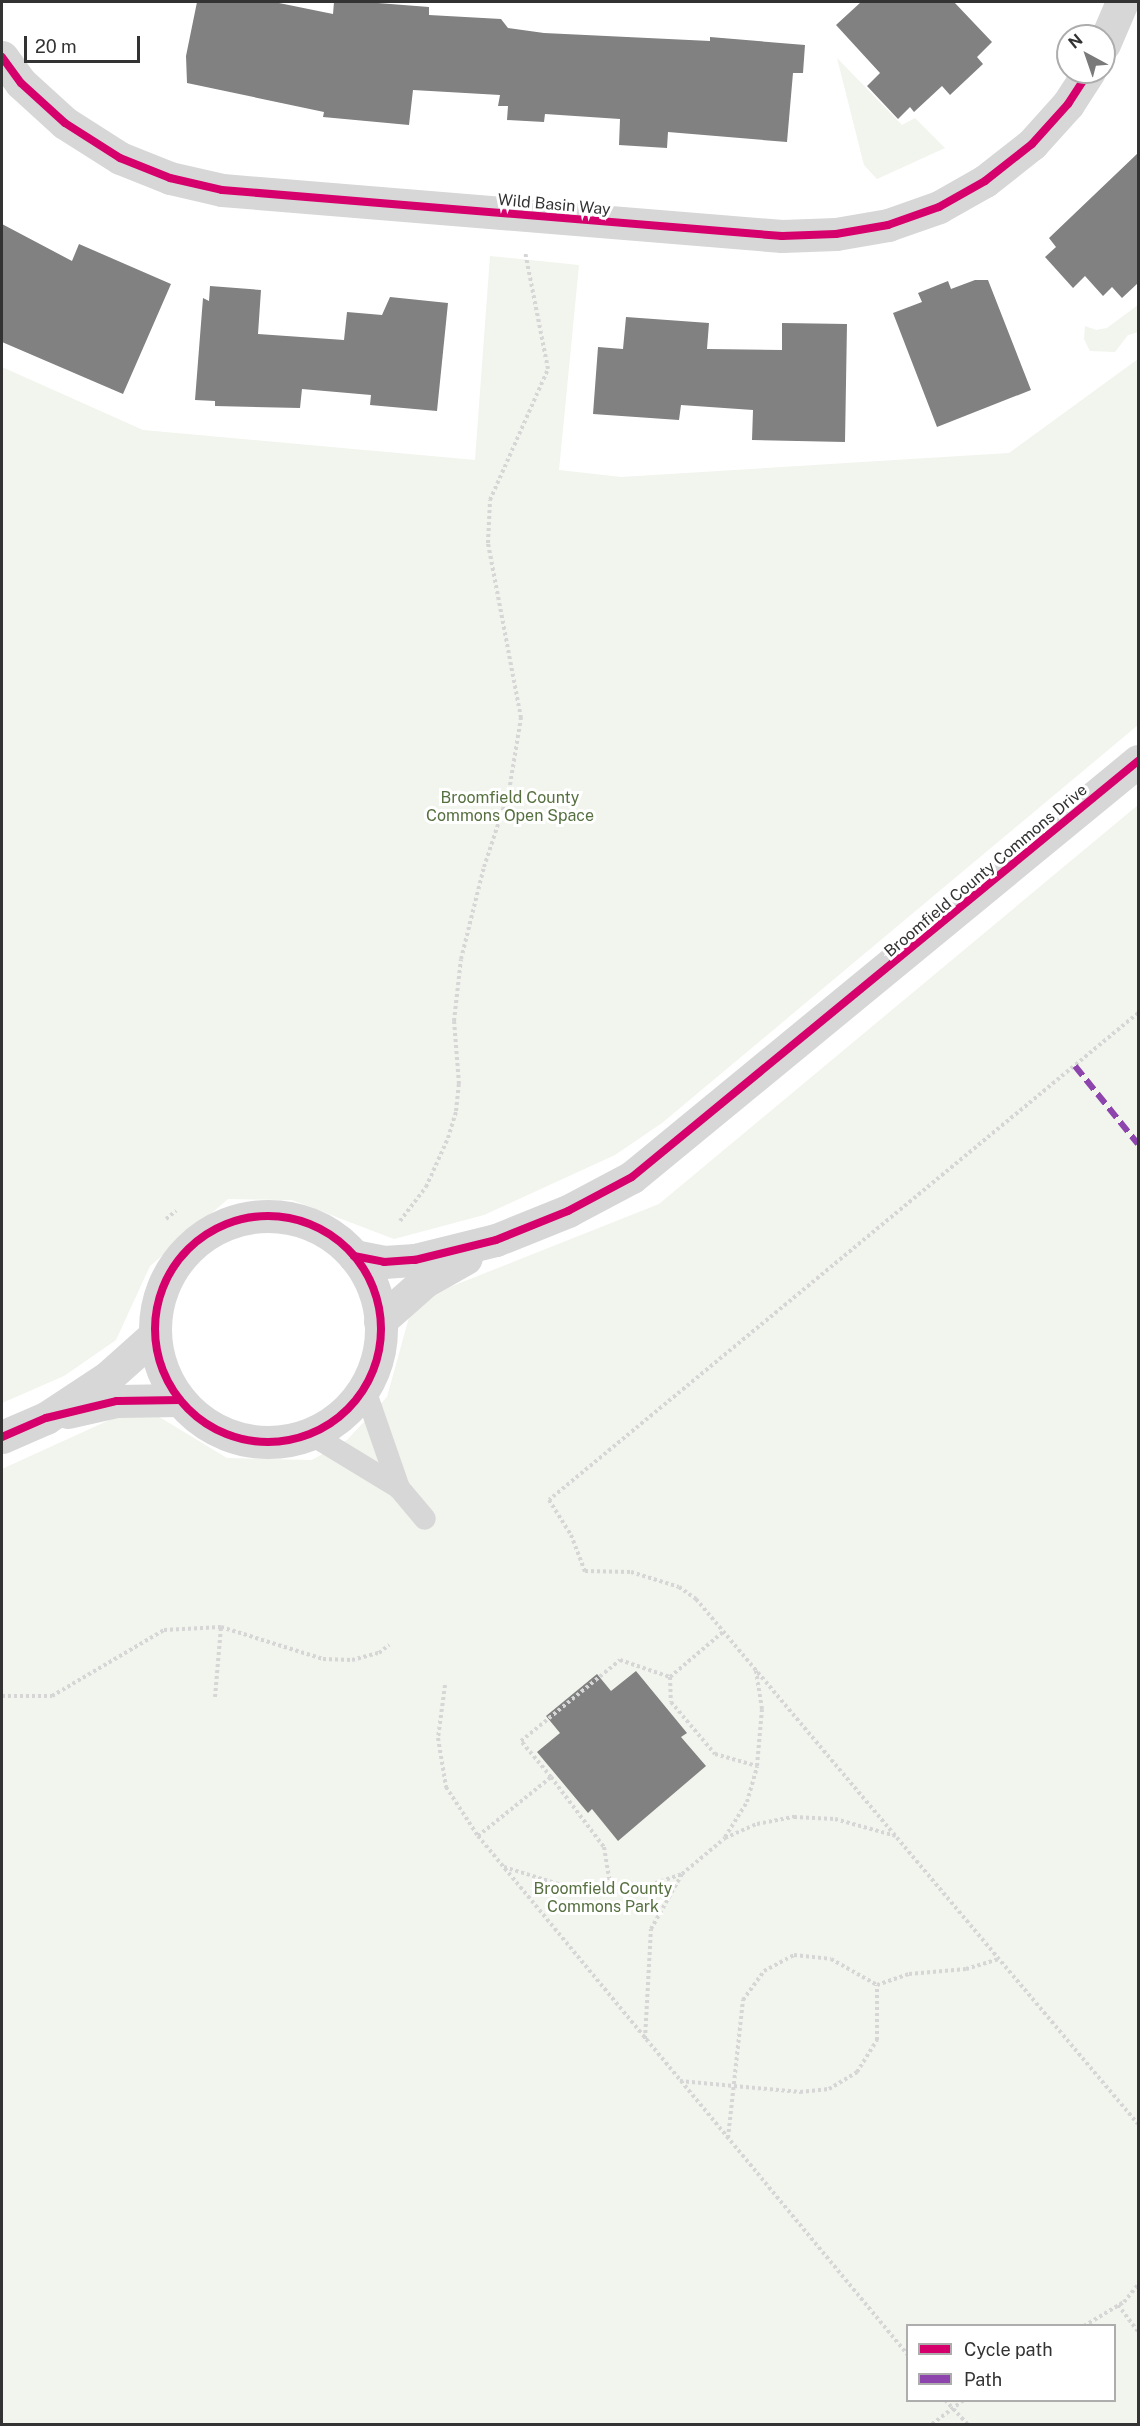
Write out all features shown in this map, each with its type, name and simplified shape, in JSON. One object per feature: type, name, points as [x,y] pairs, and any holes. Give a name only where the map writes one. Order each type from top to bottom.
[{"type":"street","points":[[1113,24],[1122,2]]},
{"type":"street","name":"Wild Basin Way","points":[[2,57],[21,83],[65,123],[120,158],[170,178],[222,190],[782,236],[836,234],[888,225],[939,207],[985,181],[1032,144],[1068,104],[1081,84]]},
{"type":"street","name":"Broomfield County Commons Drive","points":[[354,1256],[384,1262],[416,1260],[496,1240],[614,1188],[668,1150],[1138,761]]},
{"type":"street","points":[[260,1216],[284,1217],[328,1234],[354,1256],[373,1288],[380,1321],[377,1356],[364,1387],[339,1416],[309,1433],[275,1442],[243,1439],[206,1424],[180,1400],[161,1369],[155,1335],[158,1301],[166,1279],[194,1243],[214,1229],[260,1216]]},
{"type":"street","points":[[380,1321],[424,1282],[496,1240]]},
{"type":"street","points":[[46,1418],[108,1377],[155,1335]]},
{"type":"street","points":[[2,1437],[46,1418],[117,1401],[180,1400]]},
{"type":"lane","points":[[364,1387],[399,1488]]},
{"type":"lane","points":[[309,1433],[399,1488],[425,1519]]},
{"type":"path","points":[[400,1221],[426,1187],[448,1138],[456,1111],[459,1084],[454,1021],[461,959],[476,896],[509,791],[521,718],[488,543],[490,500],[548,369],[536,293],[516,215]]},
{"type":"path","points":[[1138,1013],[549,1500],[571,1535],[585,1571],[631,1572],[679,1587],[696,1599],[898,1836],[1138,2124]]},
{"type":"path","points":[[166,1220],[176,1211]]},
{"type":"path","points":[[215,1697],[221,1627]]},
{"type":"path","points":[[2,1696],[52,1696],[164,1630],[221,1627],[323,1659],[352,1660],[380,1653],[389,1645]]},
{"type":"path","points":[[670,1677],[724,1631]]},
{"type":"path","points":[[610,1890],[604,1847],[521,1741],[620,1660],[670,1677]]},
{"type":"path","points":[[725,1838],[747,1802],[758,1766],[762,1709],[756,1669]]},
{"type":"path","points":[[670,1677],[671,1702],[715,1754],[758,1766]]},
{"type":"path","points":[[445,1684],[438,1738],[446,1787],[478,1836],[678,2081],[906,2353]]},
{"type":"path","points":[[478,1836],[550,1777]]},
{"type":"path","points":[[645,2040],[651,1929],[682,1874],[725,1838],[757,1824],[794,1817],[835,1819],[898,1836]]},
{"type":"path","points":[[504,1867],[581,1891],[644,1887],[682,1874]]},
{"type":"path","points":[[728,2139],[743,2000],[764,1971],[794,1955],[831,1959],[877,1985],[909,1974],[966,1969],[1000,1958]]},
{"type":"path","points":[[678,2081],[800,2092],[829,2088],[857,2072],[877,2040],[877,1985]]},
{"type":"path","points":[[1086,2324],[1118,2305],[1138,2285]]},
{"type":"path","points":[[1118,2305],[1138,2332]]},
{"type":"path","points":[[946,2402],[968,2424]]},
{"type":"path","points":[[932,2424],[961,2402]]},
{"type":"green space","points":[[837,58],[902,125],[915,118],[945,148],[877,179],[864,165]]},
{"type":"green space","name":"Broomfield County Commons Open Space","points":[[490,256],[579,265],[559,470],[621,477],[1009,453],[1138,359],[1138,725],[662,1123],[615,1155],[484,1215],[394,1239],[292,1200],[228,1199],[150,1266],[116,1340],[64,1376],[2,1403],[2,367],[143,430],[475,460]]},
{"type":"green space","points":[[1138,305],[1138,332],[1128,335],[1115,352],[1090,351],[1084,339],[1085,326],[1096,330],[1107,328]]},
{"type":"green space","name":"Broomfield County Commons Park","points":[[1138,805],[1138,2424],[2,2424],[2,1469],[116,1417],[156,1415],[227,1458],[312,1460],[347,1440],[387,1397],[411,1310],[450,1287],[659,1204]]},
{"type":"building","points":[[197,2],[274,2],[333,14],[334,2],[365,2],[429,7],[429,15],[501,19],[508,28],[544,33],[710,41],[710,37],[805,45],[803,73],[793,73],[787,142],[668,132],[667,148],[619,145],[620,119],[545,114],[544,122],[507,120],[508,106],[498,106],[500,95],[413,90],[409,125],[323,117],[324,112],[187,83],[186,56]]},
{"type":"building","points":[[861,2],[954,2],[992,42],[977,57],[983,64],[950,95],[942,86],[914,112],[910,107],[898,119],[867,86],[880,73],[836,25]]},
{"type":"building","points":[[1138,153],[1138,283],[1122,298],[1112,287],[1103,296],[1085,276],[1073,288],[1045,257],[1056,247],[1049,238]]},
{"type":"building","points":[[2,224],[72,261],[79,244],[171,284],[123,394],[2,342]]},
{"type":"building","points":[[975,280],[988,280],[1031,390],[937,427],[893,313],[922,302],[918,293],[948,281],[951,289]]},
{"type":"building","points":[[210,286],[261,290],[258,334],[344,340],[347,312],[382,315],[390,297],[448,303],[437,411],[370,405],[371,395],[302,389],[300,408],[215,406],[215,401],[195,400],[203,298],[209,301]]},
{"type":"building","points":[[626,317],[709,323],[707,349],[782,350],[782,323],[847,324],[845,442],[752,440],[753,410],[681,405],[679,420],[593,414],[598,347],[623,349]]},
{"type":"building","points":[[636,1671],[687,1733],[681,1737],[706,1766],[618,1841],[592,1809],[588,1813],[537,1752],[560,1733],[546,1716],[597,1674],[611,1691]]},
{"type":"marked path","points":[[1075,1066],[1138,1144]]},
{"type":"cycle path","points":[[2,57],[21,83],[65,123],[120,158],[170,178],[222,190],[782,236],[836,234],[888,225],[939,207],[985,181],[1032,144],[1068,104],[1081,84]]},
{"type":"cycle path","points":[[354,1256],[384,1262],[415,1260],[496,1240],[568,1211],[632,1177],[1138,761]]},
{"type":"cycle path","points":[[268,1216],[301,1221],[311,1225],[331,1235],[348,1249],[362,1266],[372,1286],[376,1296],[381,1329],[376,1362],[372,1372],[362,1392],[348,1409],[331,1423],[311,1433],[301,1437],[268,1442],[235,1437],[225,1433],[205,1423],[188,1409],[174,1392],[164,1372],[160,1362],[155,1329],[160,1296],[164,1286],[174,1266],[188,1249],[205,1235],[225,1225],[235,1221],[268,1216]]},
{"type":"cycle path","points":[[2,1437],[46,1418],[117,1401],[180,1400]]}]
